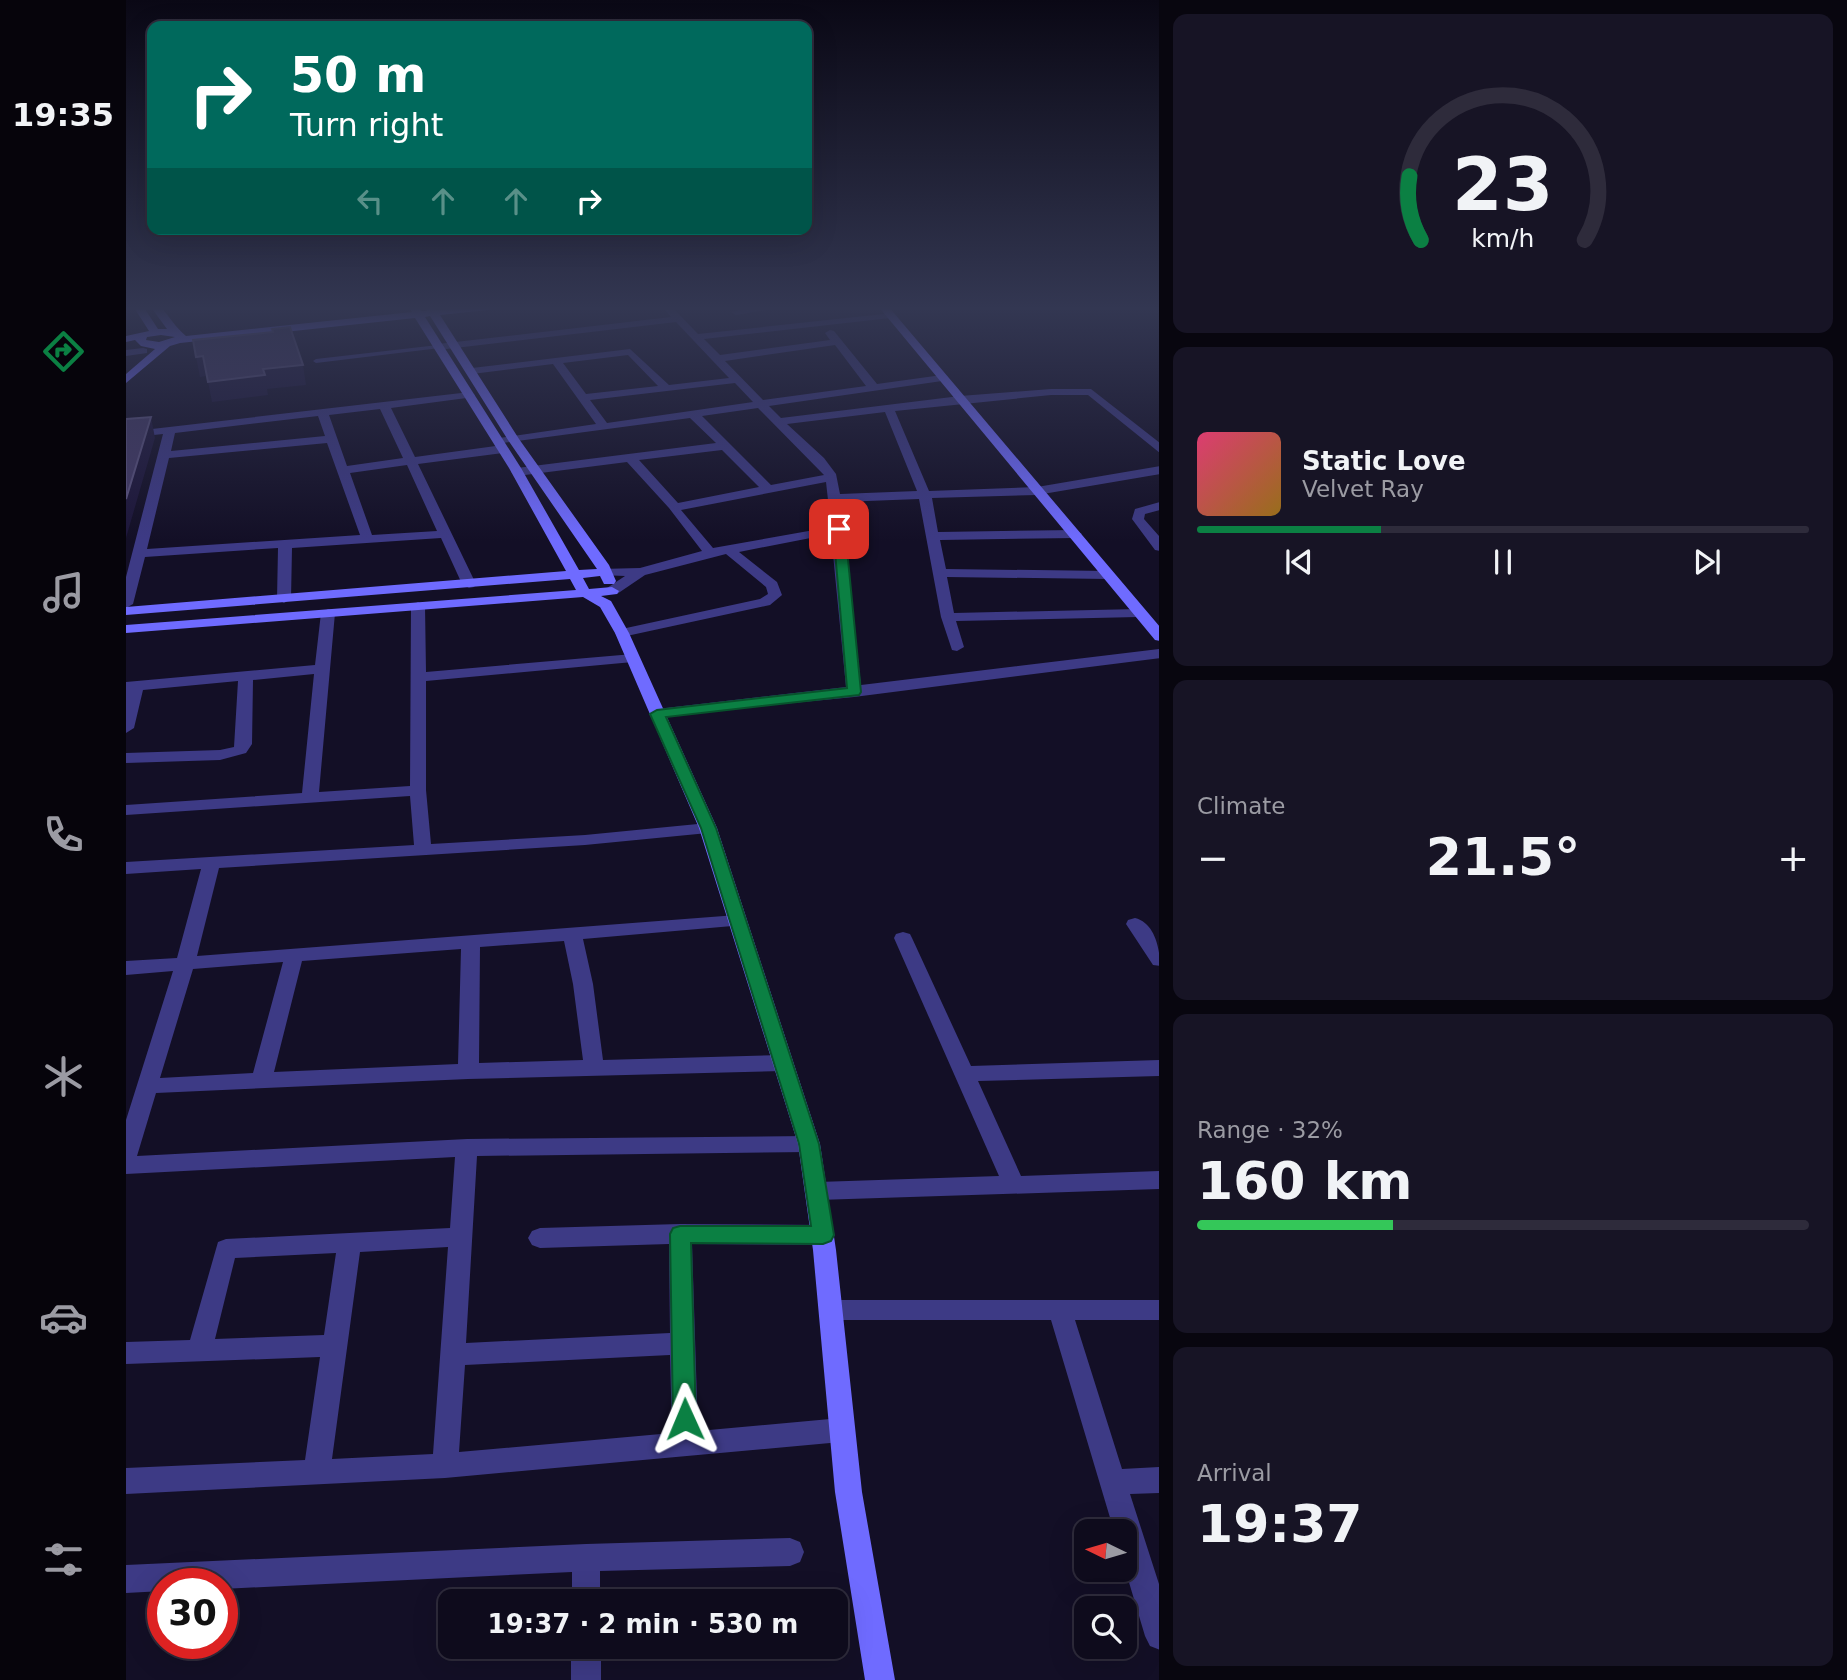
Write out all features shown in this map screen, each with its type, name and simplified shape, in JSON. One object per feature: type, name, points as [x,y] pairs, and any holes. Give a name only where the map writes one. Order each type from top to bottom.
[{"type":"street","points":[[463,384],[517,472],[585,593]]},
{"type":"street","points":[[480,384],[514,440],[605,572],[609,598],[622,633],[708,828],[809,1144],[818,1191],[832,1310],[841,1430],[856,1547],[880,1680]]},
{"type":"street","points":[[573,384],[604,427]]},
{"type":"street","points":[[663,384],[667,388]]},
{"type":"street","points":[[583,398],[699,384]]},
{"type":"street","points":[[741,384],[820,461],[832,477],[854,692]]},
{"type":"street","points":[[871,384],[874,388]]},
{"type":"street","points":[[343,470],[412,462],[501,445],[514,440],[901,384]]},
{"type":"street","points":[[947,384],[1159,637]]},
{"type":"street","points":[[778,422],[960,400],[1091,391],[1159,450]]},
{"type":"street","points":[[126,435],[470,395]]},
{"type":"street","points":[[384,405],[469,584]]},
{"type":"street","points":[[889,409],[925,496],[948,617],[957,647]]},
{"type":"street","points":[[322,412],[367,538]]},
{"type":"street","points":[[694,415],[722,446],[768,489]]},
{"type":"street","points":[[126,604],[170,431]]},
{"type":"street","points":[[164,455],[332,439]]},
{"type":"street","points":[[517,472],[722,446]]},
{"type":"street","points":[[630,458],[675,507],[710,553]]},
{"type":"street","points":[[835,498],[1037,491],[1159,470]]},
{"type":"street","points":[[675,507],[832,477]]},
{"type":"street","points":[[1159,506],[1139,512],[1138,519],[1159,547]]},
{"type":"street","points":[[1144,528],[1159,526]]},
{"type":"street","points":[[126,611],[605,572],[640,572],[710,553],[839,529]]},
{"type":"street","points":[[141,553],[444,534]]},
{"type":"street","points":[[933,536],[1075,534]]},
{"type":"street","points":[[284,599],[285,543]]},
{"type":"street","points":[[622,633],[765,602],[775,595],[772,585],[728,550]]},
{"type":"street","points":[[609,598],[640,572]]},
{"type":"street","points":[[940,573],[1108,575]]},
{"type":"street","points":[[126,629],[585,593],[609,598]]},
{"type":"street","points":[[418,606],[418,790],[423,851]]},
{"type":"street","points":[[948,617],[1138,613]]},
{"type":"street","points":[[310,797],[328,614]]},
{"type":"street","points":[[657,714],[1159,653]]},
{"type":"street","points":[[416,677],[633,658]]},
{"type":"street","points":[[126,728],[131,687],[324,669]]},
{"type":"street","points":[[126,758],[220,755],[240,750],[244,744],[246,677]]},
{"type":"street","points":[[126,810],[418,790]]},
{"type":"street","points":[[126,868],[423,851],[708,828]]},
{"type":"street","points":[[126,1155],[185,964],[212,862]]},
{"type":"street","points":[[126,968],[737,921]]},
{"type":"street","points":[[1135,924],[1159,960]]},
{"type":"street","points":[[572,933],[583,984],[594,1069]]},
{"type":"street","points":[[903,939],[1013,1183]]},
{"type":"street","points":[[468,1072],[471,942]]},
{"type":"street","points":[[262,1080],[294,956]]},
{"type":"street","points":[[146,1086],[468,1072],[783,1063]]},
{"type":"street","points":[[966,1074],[1159,1068]]},
{"type":"street","points":[[126,1165],[467,1148],[809,1144]]},
{"type":"street","points":[[445,1466],[467,1148]]},
{"type":"street","points":[[818,1191],[1159,1180]]},
{"type":"street","points":[[540,1238],[680,1234],[823,1235]]},
{"type":"street","points":[[680,1234],[685,1444]]},
{"type":"street","points":[[200,1349],[226,1249],[460,1237]]},
{"type":"street","points":[[317,1472],[349,1243]]},
{"type":"street","points":[[832,1310],[1159,1310]]},
{"type":"street","points":[[1060,1310],[1159,1636]]},
{"type":"street","points":[[451,1354],[683,1343]]},
{"type":"street","points":[[126,1353],[335,1346]]},
{"type":"street","points":[[126,1480],[445,1466],[841,1430]]},
{"type":"street","points":[[1113,1482],[1159,1480]]},
{"type":"street","points":[[126,1579],[586,1558],[790,1552]]},
{"type":"street","points":[[586,1558],[586,1589]]},
{"type":"street","points":[[586,1659],[586,1680]]},
{"type":"building","points":[[151,417],[126,499],[126,419]]},
{"type":"route","points":[[685,1419],[680,1234],[823,1235],[809,1144],[708,828],[657,714],[854,692],[839,529]]}]
